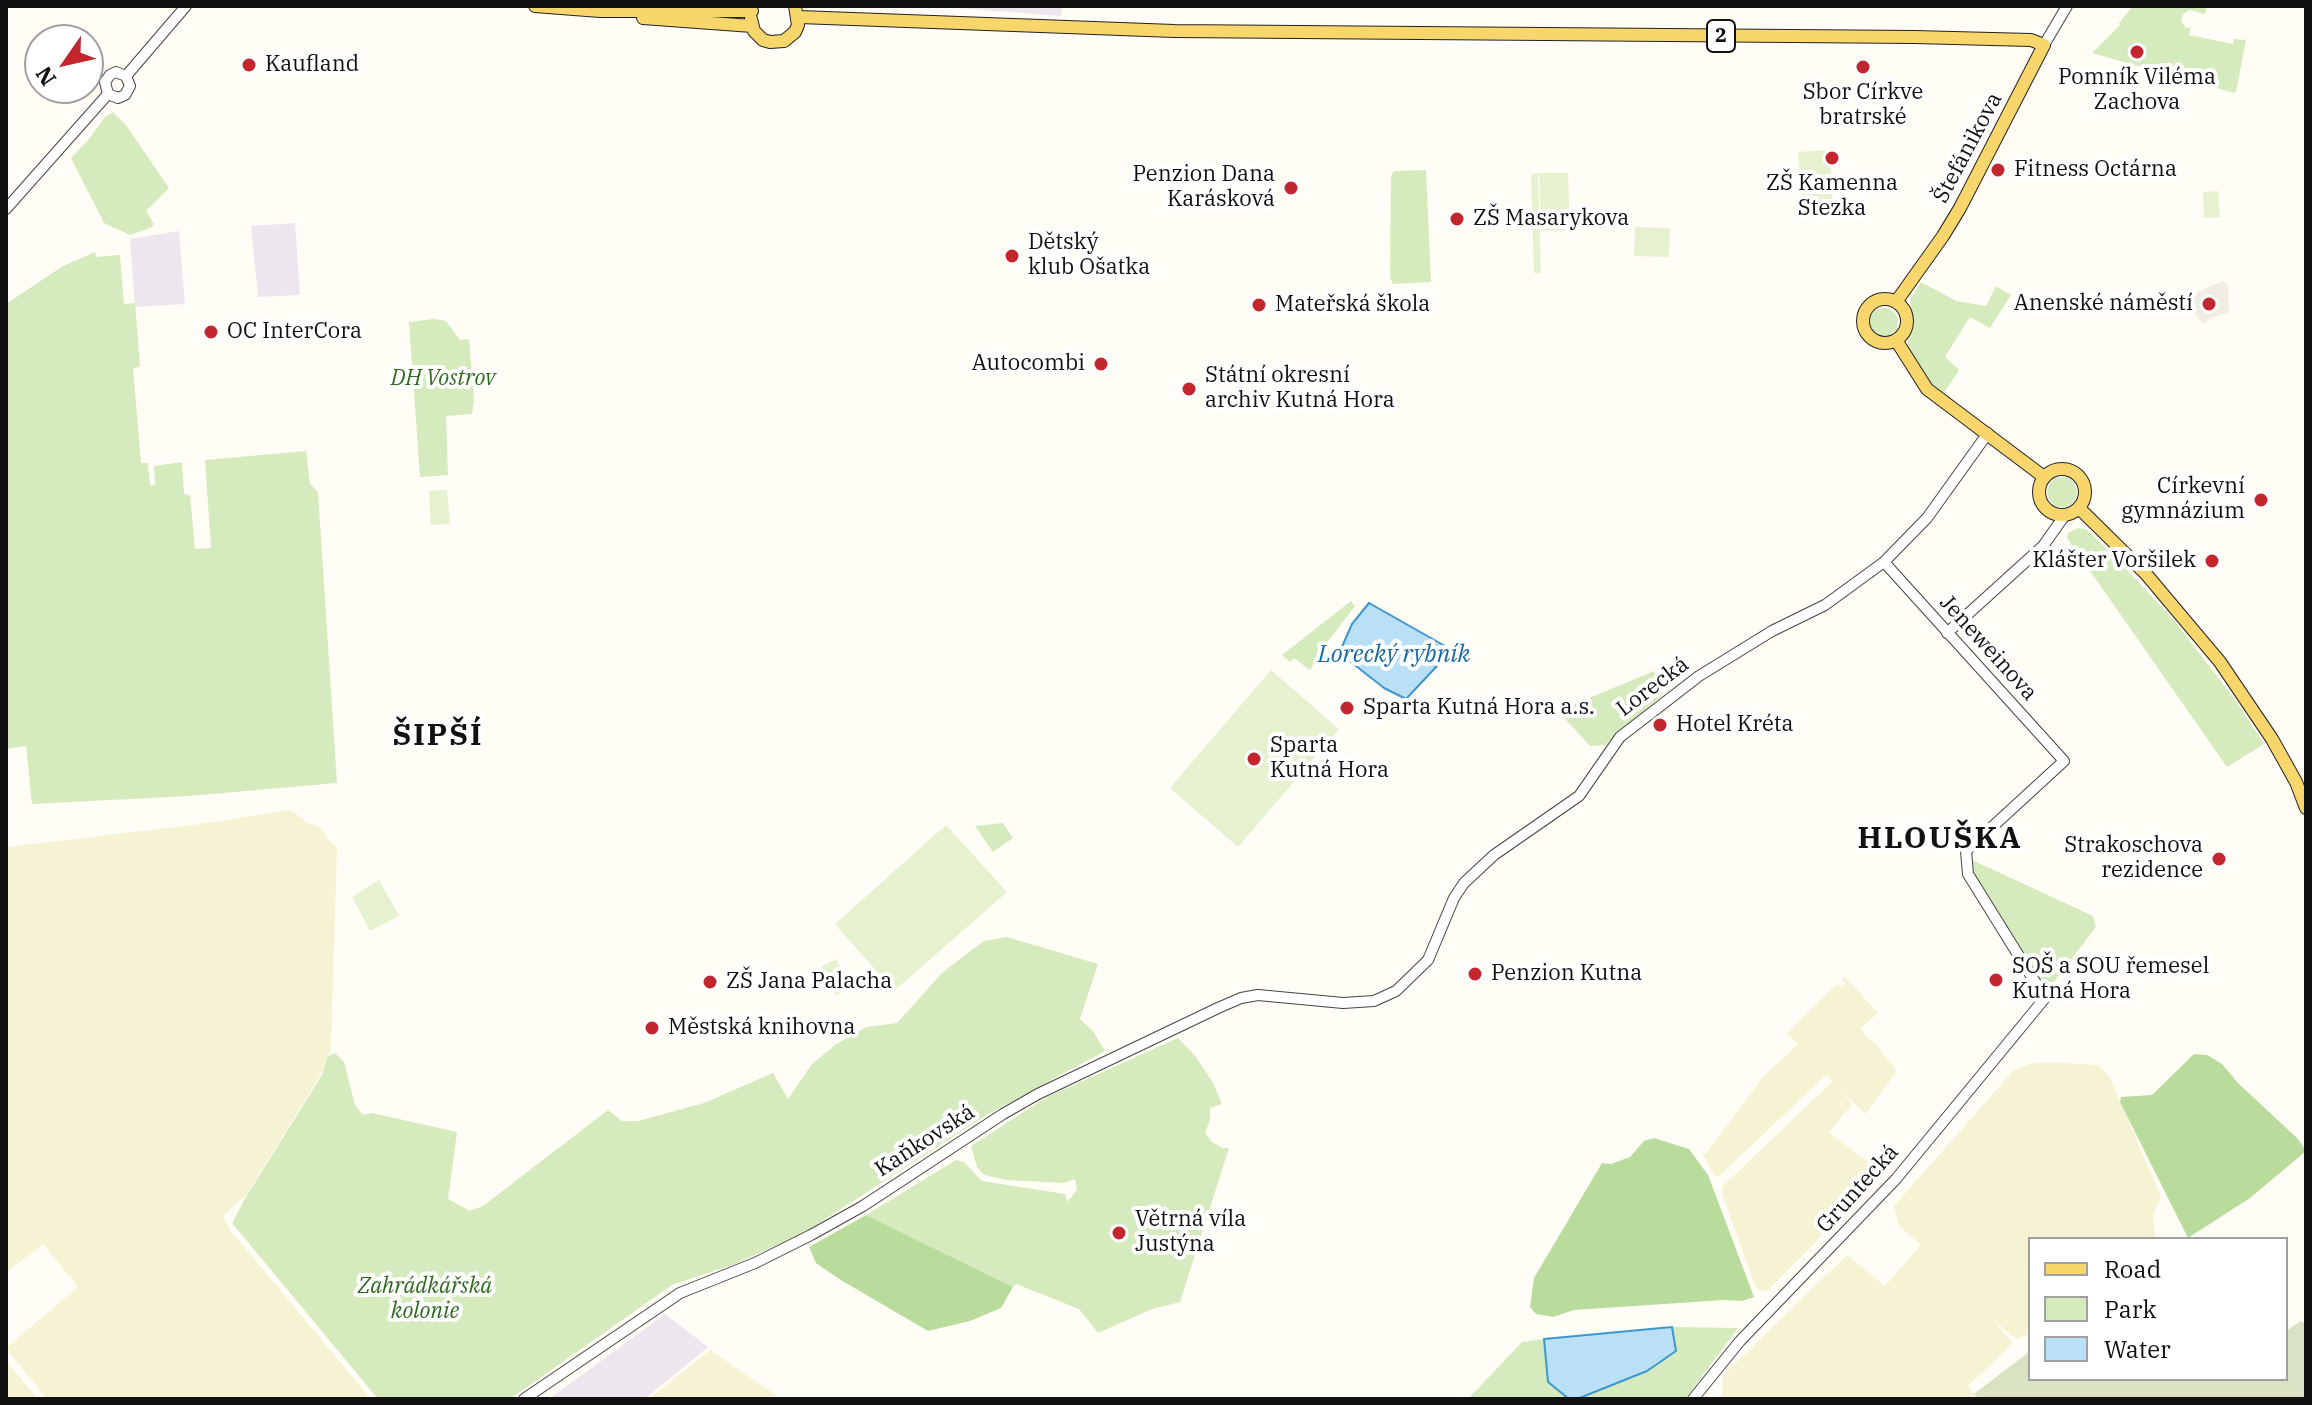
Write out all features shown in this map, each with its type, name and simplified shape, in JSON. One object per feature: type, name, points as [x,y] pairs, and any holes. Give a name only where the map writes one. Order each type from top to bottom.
[{"type":"main road","name":"2","points":[[535,6],[600,11],[648,19],[752,26]]},
{"type":"main road","name":"2","points":[[600,11],[753,9],[752,26],[763,40],[777,43],[795,32],[797,12],[1174,31],[1914,37],[2031,40],[2044,45]]},
{"type":"main road","name":"Štefánikova","points":[[1896,302],[1955,216],[2044,45]]},
{"type":"main road","points":[[1884,299],[1896,302],[1904,311],[1907,322],[1896,340],[1883,344],[1867,335],[1862,324],[1865,312],[1873,303],[1884,299]]},
{"type":"main road","points":[[1896,340],[1927,389],[2044,477]]},
{"type":"main road","points":[[2058,469],[2076,473],[2085,485],[2086,493],[2079,508],[2065,515],[2051,513],[2041,503],[2039,489],[2044,477],[2058,469]]},
{"type":"main road","points":[[2079,508],[2154,583],[2220,662],[2272,739],[2296,782],[2306,808]]},
{"type":"street","points":[[126,76],[186,6]]},
{"type":"street","name":"Štefánikova","points":[[2044,45],[2067,6]]},
{"type":"street","points":[[116,72],[126,76],[130,82],[128,93],[118,98],[108,94],[105,82],[110,75],[116,72]]},
{"type":"street","points":[[6,209],[108,94]]},
{"type":"street","name":"Lorecká","points":[[1374,1001],[1396,991],[1428,960],[1450,906],[1464,883],[1494,855],[1579,796],[1620,737],[1725,658],[1825,605],[1884,562],[1927,518],[1988,433]]},
{"type":"street","points":[[1947,633],[2046,543],[2065,515]]},
{"type":"street","name":"Jeneweinova","points":[[1884,562],[2064,761],[1966,851],[1968,874],[2045,998]]},
{"type":"street","name":"Kaňkovská","points":[[524,1399],[680,1293],[755,1263],[811,1235],[863,1206],[1038,1094],[1218,1008],[1241,998],[1258,995],[1328,1003],[1374,1001]]},
{"type":"street","name":"Gruntecká","points":[[1693,1399],[1740,1341],[1896,1179],[2045,998]]},
{"type":"shaded area","points":[[931,6],[1063,6],[1061,16]]},
{"type":"shaded area","points":[[295,223],[300,295],[258,297],[251,226]]},
{"type":"shaded area","points":[[179,231],[185,304],[135,307],[130,239]]},
{"type":"shaded area","name":"Anenské náměstí","points":[[2222,281],[2228,284],[2229,312],[2203,324],[2190,308],[2185,293],[2196,293]]},
{"type":"shaded area","points":[[291,810],[309,824],[318,826],[337,849],[331,1046],[324,1069],[247,1194],[223,1216],[230,1230],[371,1399],[47,1399],[6,1348],[78,1287],[43,1244],[6,1273],[6,847]]},
{"type":"shaded area","points":[[1845,977],[1878,1013],[1861,1028],[1897,1071],[1865,1114],[1840,1089],[1852,1104],[1829,1133],[1874,1166],[1878,1174],[1864,1193],[1766,1292],[1756,1288],[1722,1194],[1723,1186],[1833,1081],[1826,1075],[1718,1177],[1713,1174],[1704,1156],[1763,1077],[1798,1044],[1787,1033],[1837,984],[1841,987]]},
{"type":"shaded area","points":[[2032,1063],[2098,1065],[2110,1077],[2161,1197],[2153,1215],[2156,1237],[2028,1237],[2028,1335],[2016,1339],[1992,1319],[2013,1343],[1968,1386],[1978,1399],[1722,1399],[1723,1375],[1847,1255],[1885,1286],[1921,1245],[1899,1226],[1894,1206],[2014,1070]]},
{"type":"shaded area","points":[[665,1314],[708,1347],[645,1399],[549,1399]]},
{"type":"shaded area","points":[[710,1350],[782,1399],[649,1399]]},
{"type":"shaded area","points":[[6,1361],[23,1381],[38,1399],[6,1399]]},
{"type":"green space","points":[[2133,6],[2207,6],[2205,14],[2190,10],[2183,14],[2181,21],[2186,28],[2191,27],[2189,35],[2233,44],[2234,39],[2246,40],[2236,92],[2092,53],[2120,25]]},
{"type":"green space","points":[[113,112],[126,125],[169,188],[146,211],[154,224],[130,235],[104,223],[71,158],[105,117]]},
{"type":"green space","points":[[1830,150],[1833,212],[1802,214],[1798,152]]},
{"type":"green space","points":[[1426,170],[1431,282],[1393,284],[1390,278],[1391,176],[1394,171]]},
{"type":"green space","points":[[1538,173],[1541,273],[1534,273],[1531,174]]},
{"type":"green space","points":[[1539,173],[1568,173],[1570,230],[1541,231]]},
{"type":"green space","points":[[2218,191],[2220,217],[2204,218],[2203,192]]},
{"type":"green space","points":[[1635,227],[1670,228],[1669,257],[1634,256]]},
{"type":"green space","points":[[95,252],[96,257],[120,255],[124,304],[135,303],[140,367],[133,368],[141,463],[148,463],[150,485],[155,485],[154,466],[182,462],[184,494],[190,495],[195,549],[211,548],[205,460],[306,451],[310,484],[318,492],[337,783],[189,796],[32,804],[26,746],[6,749],[6,304],[63,266]]},
{"type":"green space","points":[[1921,282],[1956,301],[1986,306],[1996,286],[2011,295],[1990,328],[1970,317],[1945,357],[1959,370],[1944,393],[1933,388],[1907,345],[1912,321],[1910,300]]},
{"type":"green space","points":[[1884,308],[1894,312],[1898,322],[1894,332],[1884,336],[1874,332],[1870,322],[1874,312]]},
{"type":"green space","name":"DH Vostrov","points":[[446,321],[460,340],[469,339],[474,400],[472,414],[446,416],[448,475],[420,477],[409,322]]},
{"type":"green space","points":[[2062,477],[2073,481],[2077,492],[2073,503],[2062,507],[2051,503],[2047,492],[2051,481]]},
{"type":"green space","points":[[447,490],[450,524],[431,525],[429,491]]},
{"type":"green space","points":[[2078,528],[2086,529],[2172,618],[2237,702],[2264,744],[2227,767],[2067,538],[2068,533]]},
{"type":"green space","points":[[1351,601],[1355,606],[1310,670],[1294,658],[1290,662],[1282,655]]},
{"type":"green space","name":"Sparta Kutná Hora","points":[[1271,670],[1339,729],[1238,847],[1170,788]]},
{"type":"green space","points":[[1654,671],[1663,691],[1661,696],[1605,745],[1590,746],[1558,711]]},
{"type":"green space","points":[[1003,823],[1013,838],[993,852],[975,826]]},
{"type":"green space","points":[[946,825],[1007,892],[894,991],[835,924]]},
{"type":"green space","points":[[1972,860],[2093,916],[2096,927],[2049,988],[2045,989],[1973,873]]},
{"type":"green space","points":[[379,880],[399,916],[370,931],[352,897]]},
{"type":"green space","name":"Zahrádkářská kolonie","points":[[1007,937],[1098,964],[1080,1019],[1093,1031],[1105,1051],[985,1116],[802,1234],[732,1265],[672,1285],[510,1399],[378,1399],[232,1223],[322,1075],[328,1056],[335,1053],[344,1062],[355,1105],[363,1115],[372,1113],[457,1132],[448,1199],[470,1211],[483,1206],[608,1110],[622,1121],[638,1121],[704,1103],[773,1073],[788,1099],[812,1064],[835,1045],[866,1027],[897,1023],[942,973],[984,941]]},
{"type":"green space","points":[[836,959],[851,987],[836,995],[821,967]]},
{"type":"green space","points":[[1178,1038],[1196,1057],[1222,1104],[1210,1108],[1205,1133],[1222,1148],[1229,1148],[1180,1302],[1152,1309],[1098,1333],[1079,1309],[1016,1284],[1013,1287],[866,1215],[956,1160],[964,1162],[982,1181],[1065,1194],[1067,1202],[1077,1190],[1075,1179],[1064,1183],[1006,1180],[984,1175],[977,1167],[971,1146],[1047,1097]]},
{"type":"green space","points":[[2194,1054],[2207,1055],[2222,1064],[2298,1139],[2306,1151],[2250,1198],[2188,1237],[2120,1102],[2121,1097],[2152,1095]]},
{"type":"green space","points":[[1654,1138],[1689,1149],[1708,1175],[1754,1297],[1742,1301],[1574,1310],[1553,1317],[1536,1314],[1530,1307],[1534,1278],[1602,1163],[1611,1164],[1630,1157],[1644,1141]]},
{"type":"green space","points":[[866,1215],[1013,1287],[1001,1308],[970,1321],[928,1331],[816,1263],[809,1247]]},
{"type":"green space","points":[[2301,1321],[2306,1324],[2306,1399],[1979,1399],[1974,1394],[2028,1353],[2028,1381],[2288,1381],[2288,1330]]},
{"type":"green space","points":[[1672,1327],[1738,1328],[1685,1399],[1577,1399],[1647,1371],[1676,1351]]},
{"type":"green space","points":[[1544,1339],[1548,1382],[1569,1399],[1468,1399],[1522,1342]]},
{"type":"water","name":"Lorecký rybník","points":[[1369,603],[1452,650],[1406,699],[1384,688],[1342,655],[1341,649],[1352,624]]},
{"type":"water","points":[[1672,1327],[1676,1351],[1647,1371],[1577,1399],[1569,1399],[1548,1382],[1544,1339]]},
{"type":"place","name":"Pomník Viléma Zachova","points":[[2137,52]]},
{"type":"place","name":"Kaufland","points":[[249,65]]},
{"type":"place","name":"Sbor Církve bratrské","points":[[1863,67]]},
{"type":"place","name":"ZŠ Kamenna Stezka","points":[[1832,158]]},
{"type":"place","name":"Fitness Octárna","points":[[1998,170]]},
{"type":"place","name":"Penzion Dana Karásková","points":[[1291,188]]},
{"type":"place","name":"ZŠ Masarykova","points":[[1457,219]]},
{"type":"place","name":"Dětský klub Ošatka","points":[[1012,256]]},
{"type":"place","name":"Anenské náměstí","points":[[2209,304]]},
{"type":"place","name":"Mateřská škola","points":[[1259,305]]},
{"type":"place","name":"OC InterCora","points":[[211,332]]},
{"type":"place","name":"Autocombi","points":[[1101,364]]},
{"type":"place","name":"Státní okresní archiv Kutná Hora","points":[[1189,389]]},
{"type":"place","name":"Církevní gymnázium","points":[[2261,500]]},
{"type":"place","name":"Klášter Voršilek","points":[[2212,561]]},
{"type":"place","name":"Sparta Kutná Hora a.s.","points":[[1347,708]]},
{"type":"place","name":"Hotel Kréta","points":[[1660,725]]},
{"type":"place","name":"Sparta Kutná Hora","points":[[1254,759]]},
{"type":"place","name":"Strakoschova rezidence","points":[[2219,859]]},
{"type":"place","name":"Penzion Kutna","points":[[1475,974]]},
{"type":"place","name":"SOŠ a SOU řemesel Kutná Hora","points":[[1996,980]]},
{"type":"place","name":"ZŠ Jana Palacha","points":[[710,982]]},
{"type":"place","name":"Městská knihovna","points":[[652,1028]]},
{"type":"place","name":"Větrná víla Justýna","points":[[1119,1233]]},
{"type":"district","name":"ŠIPŠÍ","points":[[438,736]]},
{"type":"district","name":"HLOUŠKA","points":[[1940,839]]}]
